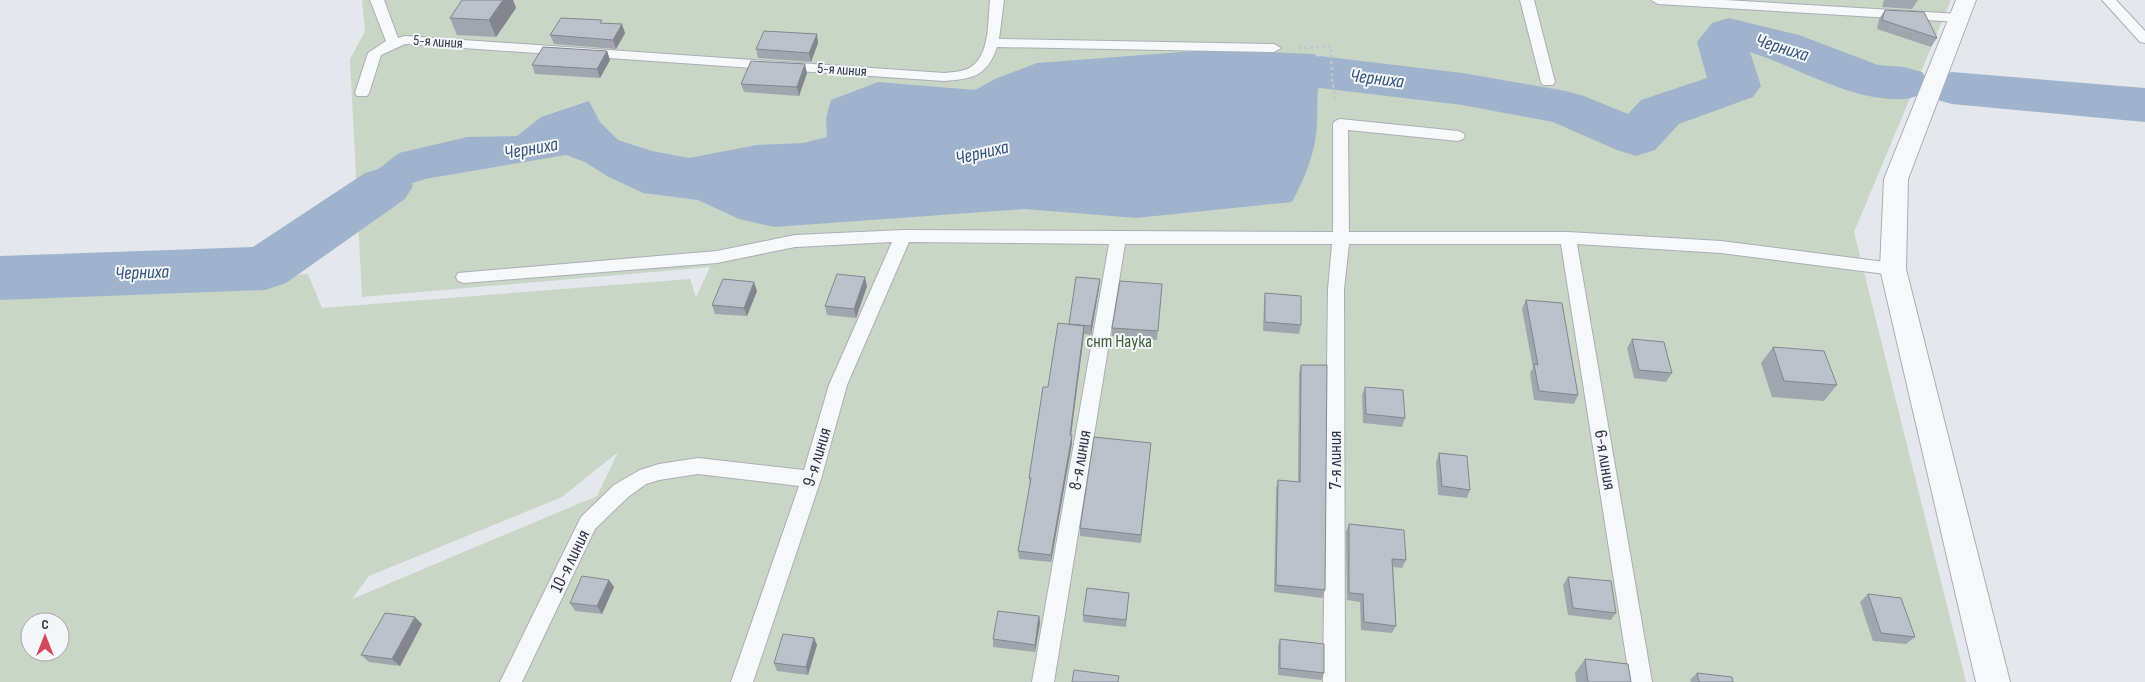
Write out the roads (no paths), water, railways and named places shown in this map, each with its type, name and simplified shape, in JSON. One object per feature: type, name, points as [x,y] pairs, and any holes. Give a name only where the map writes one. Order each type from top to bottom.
[{"type":"street","points":[[1963,9],[1896,179],[1893,268],[1993,682]]},
{"type":"lane","points":[[362,93],[375,53],[393,44],[377,0]]},
{"type":"lane","name":"5-я линия","points":[[393,44],[405,40],[944,77],[966,74],[979,68],[986,61],[992,43],[997,0]]},
{"type":"lane","points":[[1527,0],[1548,82]]},
{"type":"lane","points":[[1658,0],[1963,9]]},
{"type":"lane","points":[[2109,0],[2145,39]]},
{"type":"lane","points":[[992,43],[1274,48]]},
{"type":"lane","name":"7-я линия","points":[[1334,682],[1336,289],[1341,237],[1340,124],[1458,136]]},
{"type":"lane","points":[[464,277],[716,257],[794,241],[902,236],[1568,238],[1721,247],[1893,268]]},
{"type":"lane","name":"9-я линия","points":[[742,682],[810,479],[838,385],[902,236]]},
{"type":"lane","name":"8-я линия","points":[[1043,682],[1118,238]]},
{"type":"lane","name":"6-я линия","points":[[1568,238],[1641,682]]},
{"type":"lane","name":"10-я линия","points":[[511,682],[588,524],[620,491],[640,478],[659,472],[698,466],[810,479]]},
{"type":"water","points":[[1208,50],[1315,54],[1322,66],[1318,88],[1316,134],[1312,154],[1292,202],[1136,218],[1025,209],[774,227],[739,219],[698,200],[643,193],[607,176],[585,162],[566,155],[425,179],[398,188],[313,235],[291,223],[335,194],[368,177],[399,153],[467,137],[517,136],[541,117],[589,101],[600,122],[618,140],[652,151],[689,158],[757,145],[803,143],[827,137],[826,118],[831,100],[878,82],[975,90],[997,78],[1037,63]]},
{"type":"waterway","name":"Черниха","points":[[1237,92],[1320,72],[1462,89],[1566,108],[1636,138],[1660,112],[1735,86],[1722,42],[1729,33],[1765,40],[1870,79],[1904,83]]},
{"type":"waterway","name":"Черниха","points":[[1952,88],[2145,105]]},
{"type":"waterway","name":"Черниха","points":[[0,278],[265,268],[385,186]]},
{"type":"park label","name":"снт Наука","points":[[1119,341]]}]
